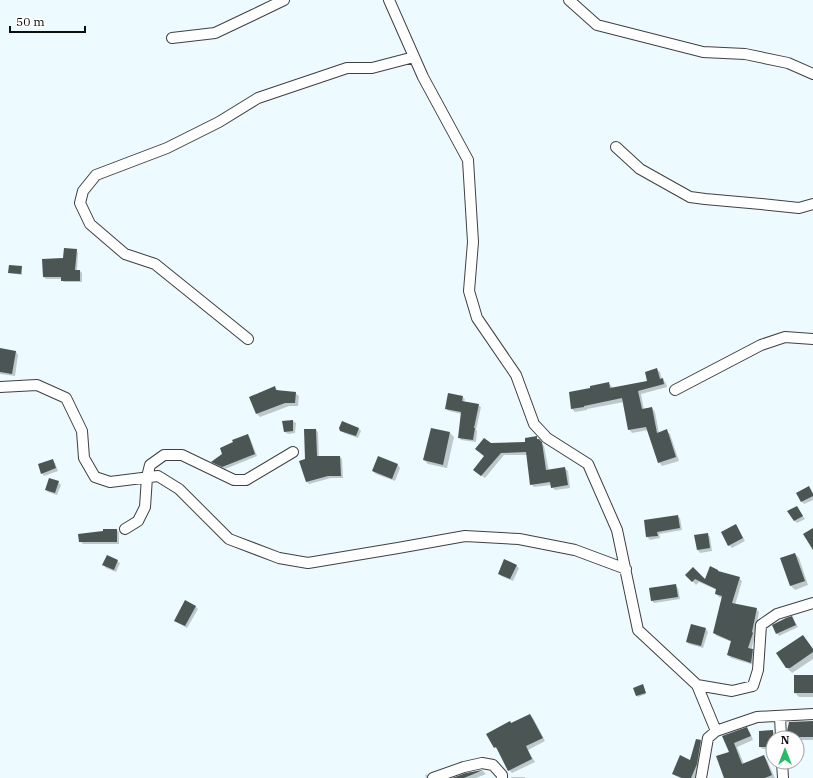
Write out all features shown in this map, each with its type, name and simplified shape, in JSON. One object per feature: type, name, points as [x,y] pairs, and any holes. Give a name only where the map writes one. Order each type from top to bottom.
[{"type":"street","points":[[172,38],[215,32],[284,0]]},
{"type":"street","points":[[389,0],[423,77],[468,160],[473,242],[469,291],[478,318],[516,375],[534,424],[547,438],[588,464],[617,530],[638,630],[697,685],[716,731]]},
{"type":"street","points":[[569,0],[597,25],[704,52],[745,54],[788,63],[813,74]]},
{"type":"street","points":[[248,340],[155,264],[125,254],[90,224],[80,203],[82,191],[96,175],[167,148],[219,122],[258,98],[347,68],[372,68],[414,57]]},
{"type":"street","points":[[616,148],[640,169],[690,198],[799,208],[813,204]]},
{"type":"street","points":[[675,390],[761,345],[785,338],[813,339]]},
{"type":"street","points":[[0,387],[37,385],[66,398],[82,431],[84,458],[95,477],[110,482],[158,476],[179,489],[229,539],[279,558],[308,563],[465,536],[519,539],[575,550],[626,569]]},
{"type":"street","points":[[125,529],[138,521],[145,507],[147,477],[150,465],[164,455],[182,455],[234,480],[246,480],[293,452]]},
{"type":"street","points":[[697,685],[732,691],[753,686],[758,670],[761,625],[777,614],[813,603]]},
{"type":"street","points":[[701,778],[708,738],[716,731],[757,717],[813,714]]},
{"type":"street","points":[[780,716],[781,730]]},
{"type":"street","points":[[433,778],[464,766],[482,763],[493,765],[502,775],[502,778]]},
{"type":"building","points":[[64,248],[77,249],[75,270],[80,270],[80,281],[61,281],[61,277],[43,277],[42,259],[63,258]]},
{"type":"building","points":[[9,265],[22,266],[21,274],[8,273]]},
{"type":"building","points":[[0,348],[16,351],[12,374],[0,372]]},
{"type":"building","points":[[657,368],[660,379],[663,378],[664,384],[638,391],[642,409],[652,407],[657,433],[667,429],[676,457],[658,463],[646,427],[628,430],[622,398],[571,409],[569,392],[590,388],[590,386],[609,382],[610,388],[647,381],[645,372]]},
{"type":"building","points":[[275,386],[276,390],[296,392],[295,403],[285,403],[256,414],[249,397]]},
{"type":"building","points":[[448,393],[463,396],[462,401],[479,404],[473,440],[458,438],[461,412],[445,409]]},
{"type":"building","points":[[293,420],[293,431],[284,432],[282,421]]},
{"type":"building","points":[[342,421],[359,428],[356,436],[340,431],[339,428]]},
{"type":"building","points":[[431,428],[450,432],[443,465],[423,460]]},
{"type":"building","points":[[304,429],[316,429],[317,456],[340,456],[341,476],[328,476],[306,482],[299,461],[305,459]]},
{"type":"building","points":[[248,434],[255,454],[222,467],[211,462],[222,454],[220,448],[233,442],[232,440]]},
{"type":"building","points":[[537,436],[537,439],[542,442],[546,470],[565,467],[568,485],[551,488],[550,482],[530,485],[526,452],[501,453],[481,476],[473,470],[484,456],[475,449],[484,438],[491,443],[525,442],[525,438]]},
{"type":"building","points":[[378,456],[398,464],[392,479],[372,471]]},
{"type":"building","points":[[53,459],[56,468],[41,474],[38,464]]},
{"type":"building","points":[[49,478],[59,481],[55,493],[45,490]]},
{"type":"building","points":[[809,486],[813,496],[801,502],[796,493]]},
{"type":"building","points":[[797,506],[803,516],[794,521],[787,511]]},
{"type":"building","points":[[678,515],[680,528],[657,532],[658,536],[646,537],[644,520]]},
{"type":"building","points":[[736,524],[743,538],[728,546],[721,532]]},
{"type":"building","points":[[813,528],[813,550],[803,534]]},
{"type":"building","points":[[103,529],[117,529],[117,542],[79,542],[78,534],[103,531]]},
{"type":"building","points":[[708,533],[710,548],[697,550],[694,535]]},
{"type":"building","points":[[795,553],[805,581],[790,586],[780,558]]},
{"type":"building","points":[[107,555],[118,560],[114,570],[102,565]]},
{"type":"building","points":[[504,559],[517,565],[510,579],[498,574]]},
{"type":"building","points":[[710,566],[718,571],[740,577],[732,603],[757,608],[753,633],[748,648],[753,649],[751,663],[727,655],[731,641],[713,633],[722,596],[715,594],[716,589],[695,579],[692,582],[685,575],[693,567],[705,579]]},
{"type":"building","points":[[676,584],[678,597],[651,601],[649,588]]},
{"type":"building","points":[[185,600],[196,606],[185,626],[174,621]]},
{"type":"building","points":[[792,616],[796,625],[776,634],[772,625]]},
{"type":"building","points":[[691,624],[706,628],[701,646],[686,642]]},
{"type":"building","points":[[803,635],[813,649],[813,652],[790,668],[786,668],[776,653]]},
{"type":"building","points":[[794,675],[813,675],[813,693],[794,693]]},
{"type":"building","points":[[643,684],[646,693],[636,696],[633,688]]},
{"type":"building","points":[[530,714],[543,738],[526,746],[532,759],[508,771],[496,747],[494,748],[486,734],[510,721],[511,723]]},
{"type":"building","points":[[813,721],[813,737],[805,737],[805,730],[787,730],[789,722]]},
{"type":"building","points":[[747,727],[751,736],[734,743],[742,764],[764,755],[765,770],[770,770],[772,775],[765,778],[724,778],[716,756],[729,752],[722,736]]},
{"type":"building","points":[[759,731],[765,731],[765,747],[759,747]]},
{"type":"building","points":[[696,739],[701,740],[697,764],[691,778],[682,778],[672,774],[680,755],[690,760]]},
{"type":"building","points":[[483,770],[464,778],[452,778],[466,773]]}]
